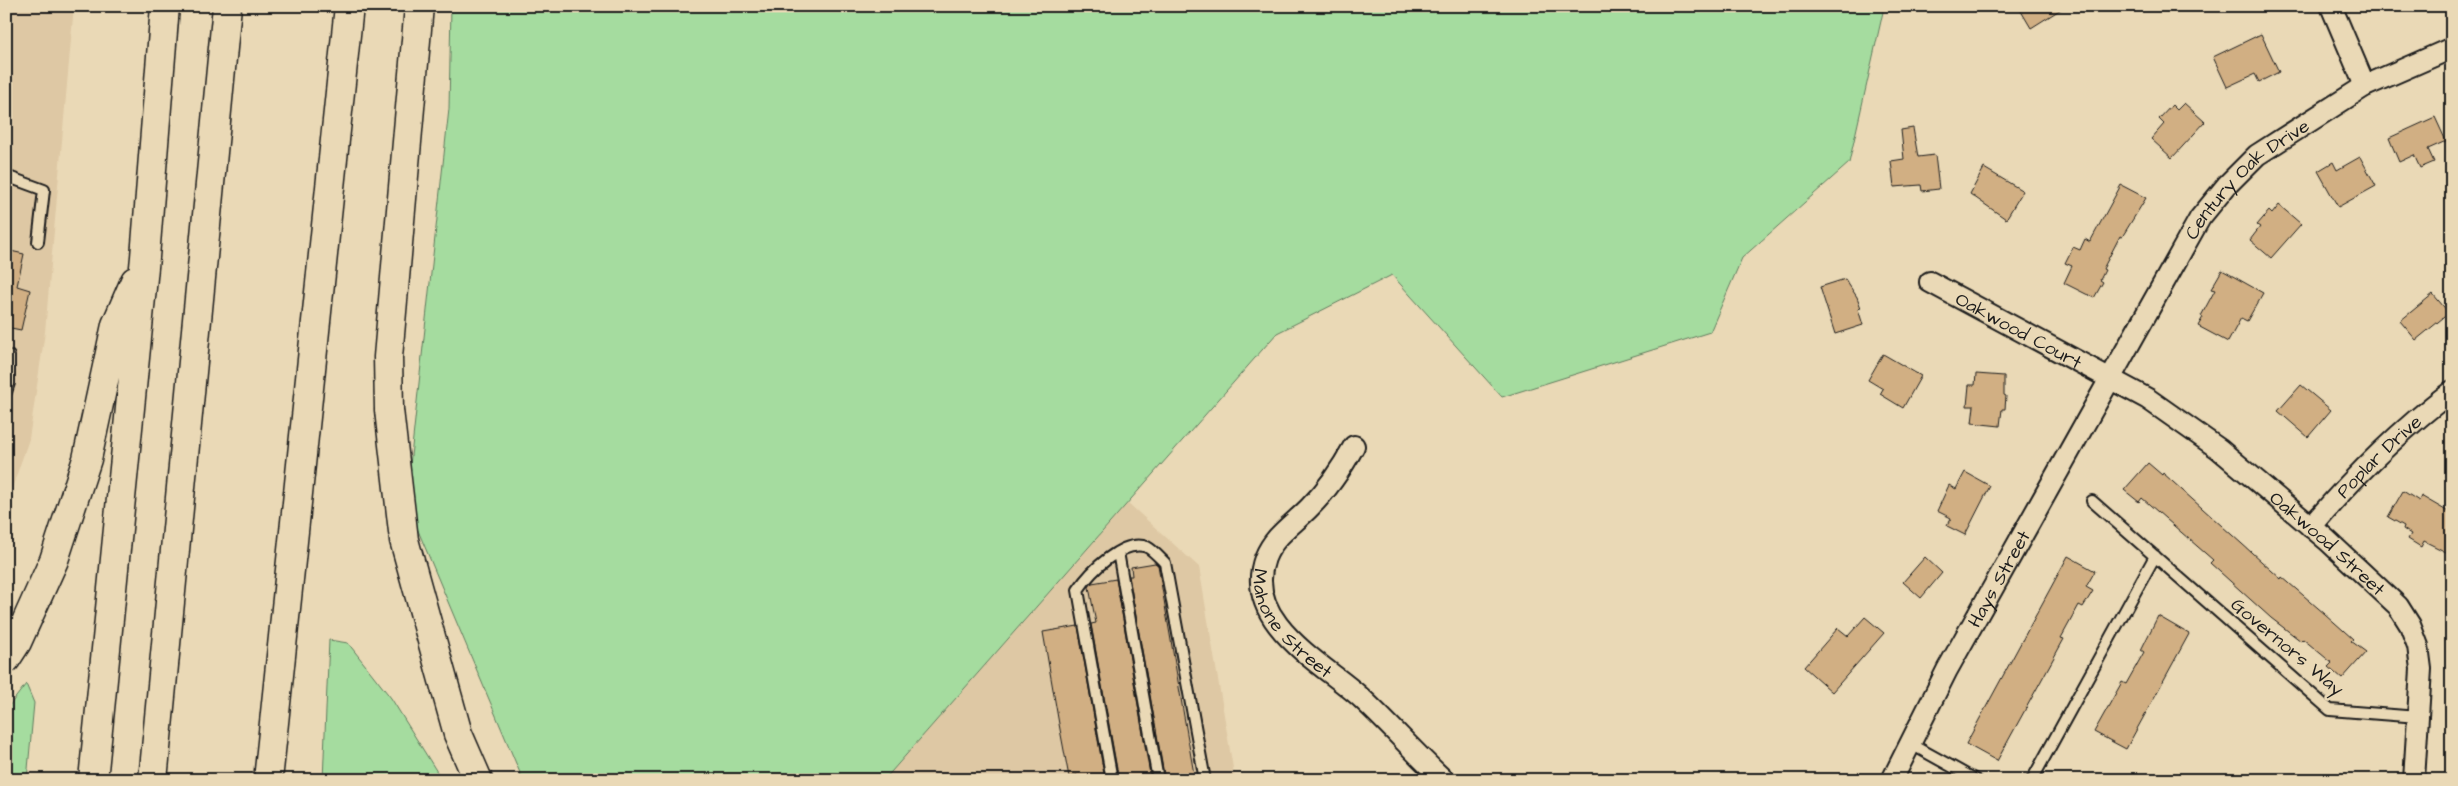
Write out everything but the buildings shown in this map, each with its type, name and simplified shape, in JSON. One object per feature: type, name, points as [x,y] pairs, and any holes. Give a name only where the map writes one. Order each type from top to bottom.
[{"type":"highway","points":[[92,780],[145,257],[165,6]]},
{"type":"highway","points":[[153,780],[227,6]]},
{"type":"highway","points":[[268,780],[349,6]]},
{"type":"highway","points":[[419,6],[388,357],[389,410],[404,540],[458,734],[478,780]]},
{"type":"highway","points":[[6,658],[17,642],[54,560],[87,459],[116,325],[145,257]]},
{"type":"street","points":[[2331,6],[2364,86]]},
{"type":"street","name":"Century Oak Drive","points":[[2109,379],[2200,218],[2227,185],[2257,155],[2364,86],[2452,48]]},
{"type":"street","name":"Oakwood Court","points":[[1930,282],[2109,379]]},
{"type":"street","name":"Oakwood Street","points":[[2109,379],[2174,416],[2219,449],[2311,527],[2398,606],[2410,625],[2418,646],[2421,669],[2414,780]]},
{"type":"street","name":"Hays Street","points":[[1892,780],[1947,670],[2109,379]]},
{"type":"street","name":"Poplar Drive","points":[[2311,527],[2346,486],[2388,444],[2452,391]]},
{"type":"street","name":"Mahone Street","points":[[1354,446],[1325,491],[1273,542],[1265,558],[1261,575],[1264,596],[1273,619],[1288,639],[1359,696],[1444,780]]},
{"type":"lane","points":[[6,176],[44,190],[38,242]]},
{"type":"lane","points":[[6,356],[9,356],[9,383],[6,392]]},
{"type":"lane","name":"Governors Way","points":[[2092,501],[2330,710],[2418,717]]},
{"type":"lane","points":[[1112,780],[1078,590],[1090,572],[1118,552],[1127,547],[1147,547],[1165,562],[1205,780]]},
{"type":"lane","points":[[1118,552],[1158,780]]},
{"type":"lane","points":[[2032,780],[2155,556]]},
{"type":"lane","points":[[1911,744],[1976,780]]},
{"type":"shaded area","points":[[6,6],[74,6],[45,332],[29,439],[6,506]]},
{"type":"shaded area","points":[[1128,503],[1199,567],[1235,780],[884,780]]},
{"type":"green space","points":[[451,6],[1881,6],[1883,12],[1849,163],[1742,258],[1710,332],[1502,397],[1392,275],[1277,333],[884,780],[523,780],[406,502],[449,109]]},
{"type":"green space","points":[[329,640],[348,643],[391,698],[442,780],[323,780]]},
{"type":"green space","points":[[26,684],[34,703],[27,780],[6,780],[6,710]]}]
